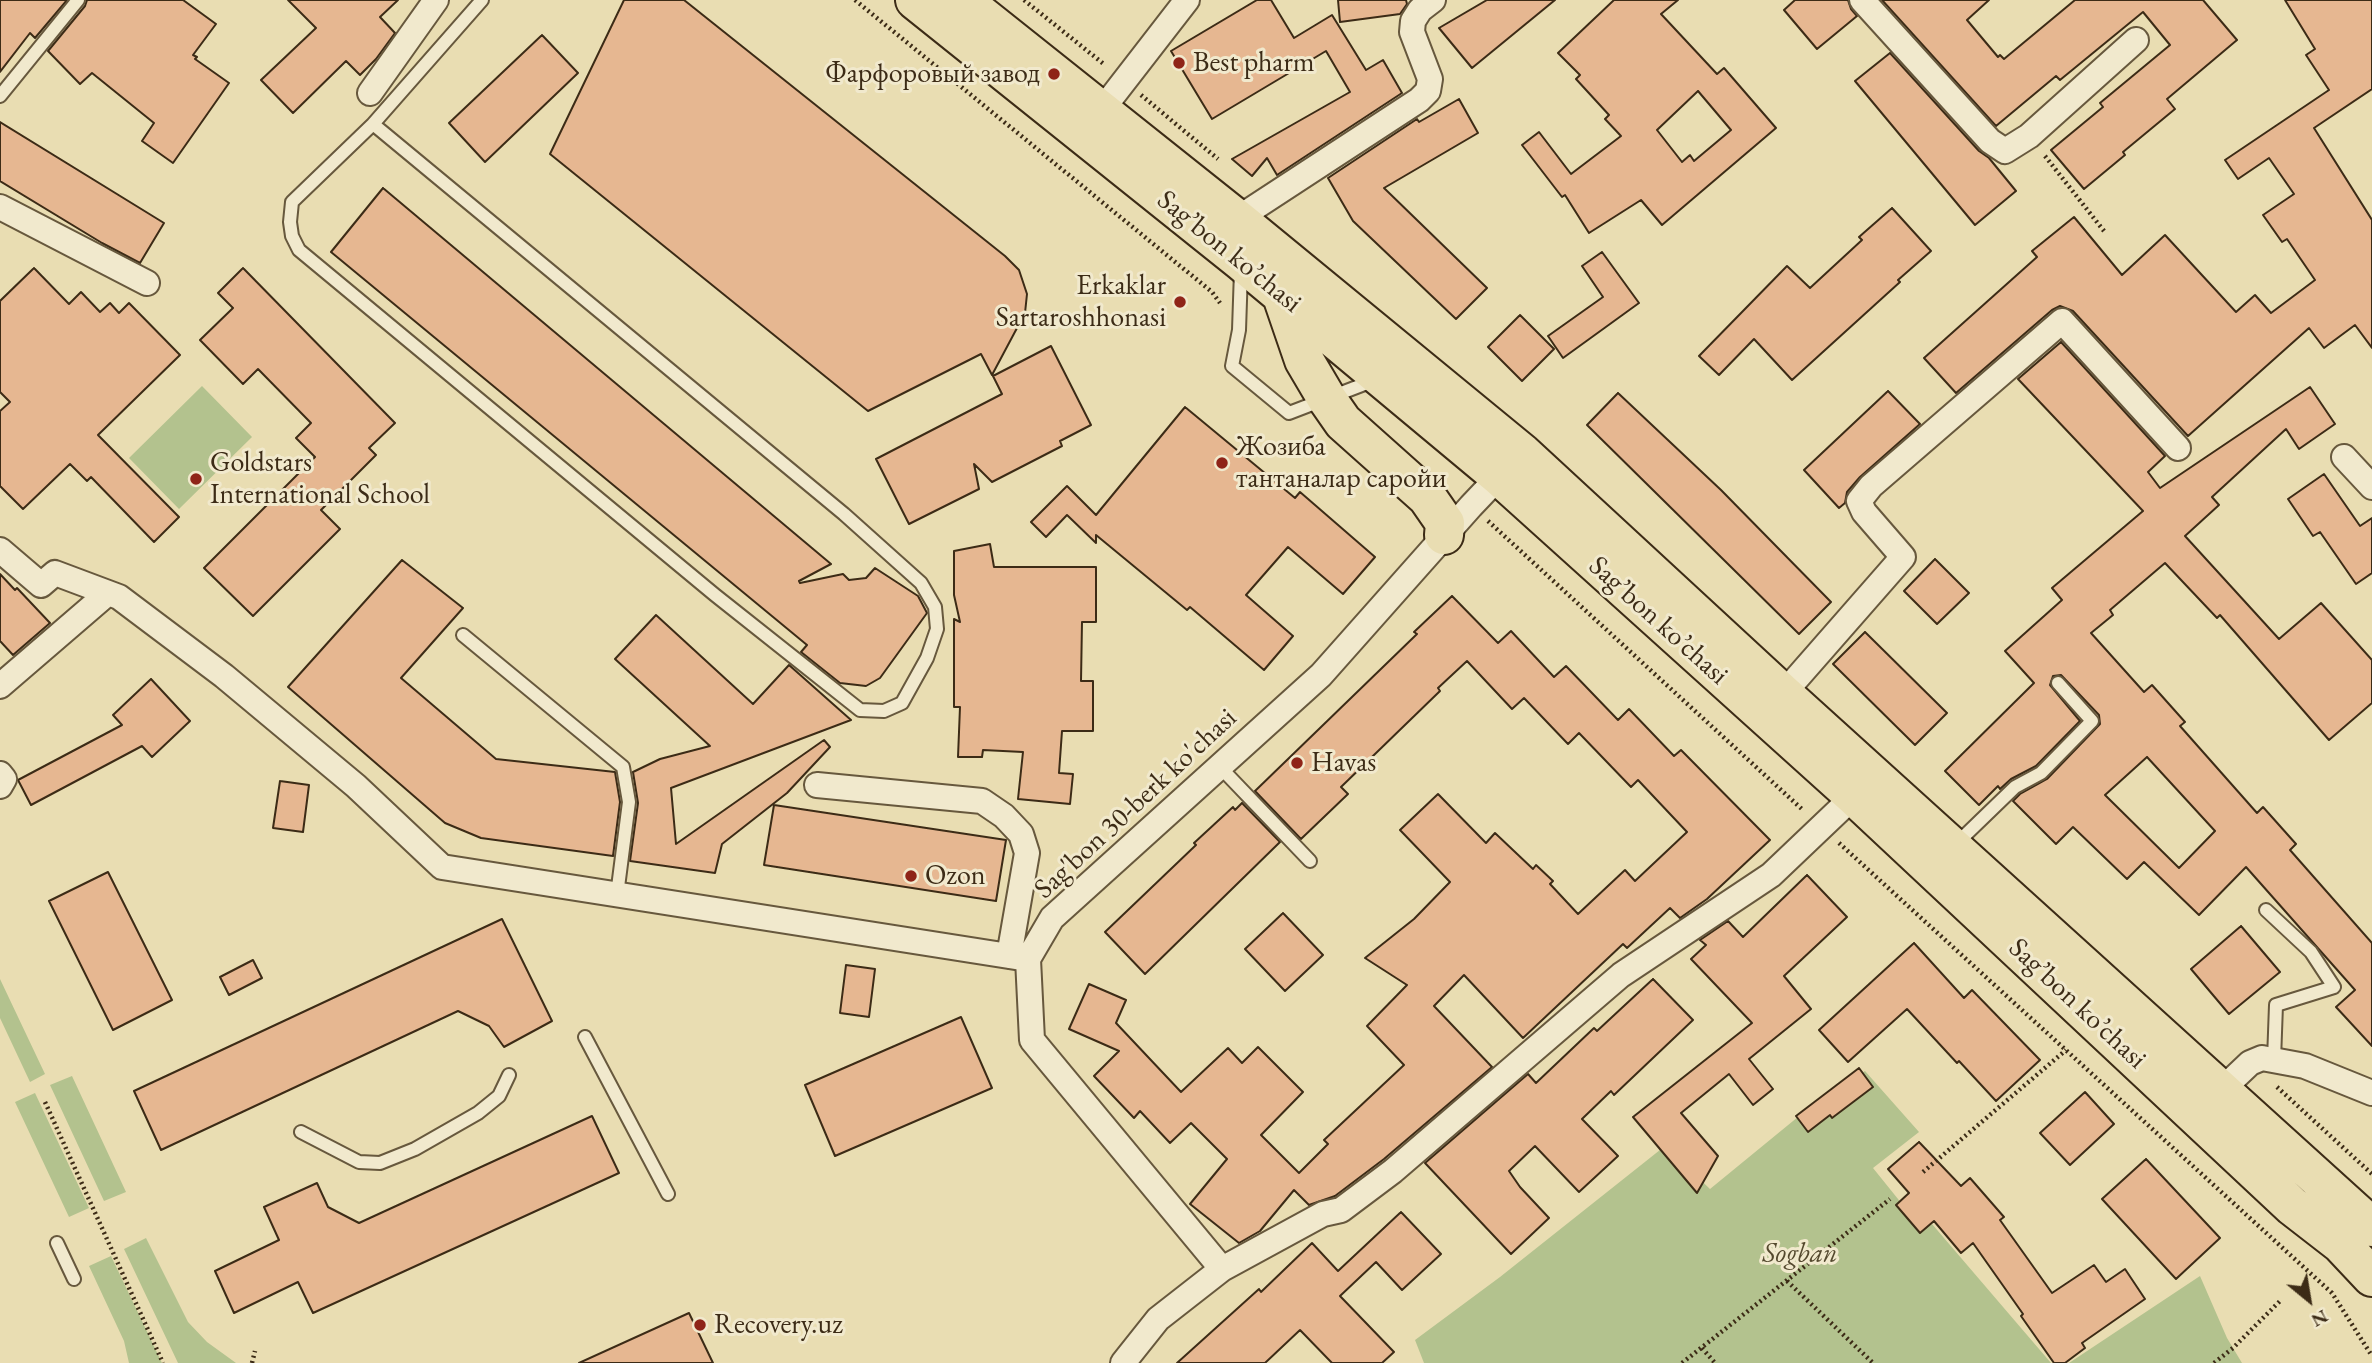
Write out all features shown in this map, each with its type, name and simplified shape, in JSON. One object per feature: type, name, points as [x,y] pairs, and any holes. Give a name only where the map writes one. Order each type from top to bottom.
[{"type":"main road","name":"Sag’bon ko’chasi","points":[[915,0],[1281,293],[1382,378],[1511,465],[1854,796],[2292,1206],[2342,1244],[2372,1277]]},
{"type":"main road","name":"Sag’bon ko’chasi","points":[[962,0],[1237,219],[1511,465],[1783,694],[2372,1227]]},
{"type":"main road","points":[[1281,293],[1304,360],[1327,399],[1343,422],[1427,497],[1445,523],[1444,536]]},
{"type":"street","points":[[370,93],[436,0]]},
{"type":"street","points":[[1101,111],[1187,0]]},
{"type":"street","points":[[1237,219],[1419,100],[1428,91],[1430,79],[1412,32],[1413,21],[1420,10],[1433,0]]},
{"type":"street","points":[[1862,0],[1990,141],[2005,151],[2029,136],[2136,40]]},
{"type":"street","points":[[0,206],[147,283]]},
{"type":"street","points":[[1783,694],[1903,557],[1864,512],[1859,501],[1871,486],[2062,321],[2178,448]]},
{"type":"street","points":[[2344,457],[2372,487]]},
{"type":"street","name":"Sag'bon 30-berk ko'chasi","points":[[1019,958],[1052,918],[1321,675],[1471,506],[1511,465]]},
{"type":"street","points":[[0,550],[41,585],[55,573],[119,597],[224,676],[356,786],[442,867],[1019,958]]},
{"type":"street","points":[[0,686],[108,593]]},
{"type":"street","points":[[0,774],[4,779],[0,786]]},
{"type":"street","points":[[817,785],[982,801],[1004,816],[1021,834],[1027,853],[1019,958],[1032,1040],[1222,1269]]},
{"type":"street","points":[[1122,1363],[1158,1319],[1222,1269],[1323,1214],[1341,1210],[1393,1171],[1621,975],[1771,875],[1854,796]]},
{"type":"street","points":[[2196,1116],[2222,1089],[2262,1061],[2305,1066],[2372,1093]]},
{"type":"lane","points":[[0,96],[78,0]]},
{"type":"lane","points":[[373,124],[844,514],[921,583],[935,607],[937,629],[927,658],[902,703],[884,710],[860,710],[704,586],[299,250],[289,222],[292,202],[373,124],[482,0]]},
{"type":"lane","points":[[1241,261],[1239,330],[1232,366],[1289,413],[1382,378]]},
{"type":"lane","points":[[464,635],[623,767],[629,802],[617,895]]},
{"type":"lane","points":[[1952,848],[2015,786],[2041,773],[2092,721],[2058,682]]},
{"type":"lane","points":[[1220,767],[1310,861]]},
{"type":"lane","points":[[2262,1061],[2276,1005],[2334,987],[2311,952],[2266,910]]},
{"type":"lane","points":[[584,1037],[668,1194]]},
{"type":"lane","points":[[301,1132],[359,1162],[380,1163],[415,1149],[478,1113],[499,1096],[509,1075]]},
{"type":"lane","points":[[57,1243],[74,1279]]},
{"type":"path","points":[[855,0],[1212,292],[1239,330]]},
{"type":"path","points":[[2029,136],[2104,231]]},
{"type":"path","points":[[1471,506],[2332,1293],[2372,1356]]},
{"type":"path","points":[[1923,1172],[2066,1051]]},
{"type":"path","points":[[2262,1061],[2372,1174]]},
{"type":"path","points":[[45,1102],[163,1363]]},
{"type":"path","points":[[1682,1363],[1890,1199]]},
{"type":"path","points":[[1787,1281],[1873,1363]]},
{"type":"path","points":[[2214,1363],[2282,1299]]},
{"type":"path","points":[[1702,1348],[1715,1363]]},
{"type":"path","points":[[251,1363],[256,1351]]},
{"type":"green space","points":[[202,386],[252,437],[179,509],[129,458]]},
{"type":"green space","points":[[0,979],[45,1074],[30,1082],[0,1018]]},
{"type":"green space","name":"Sogban","points":[[1865,1071],[1919,1132],[1873,1168],[1923,1230],[1932,1224],[2051,1363],[1424,1363],[1415,1340],[1500,1277],[1665,1146],[1710,1189],[1815,1103]]},
{"type":"green space","points":[[72,1076],[126,1192],[104,1201],[50,1085]]},
{"type":"green space","points":[[35,1093],[89,1208],[69,1217],[15,1102]]},
{"type":"green space","points":[[146,1238],[188,1322],[207,1342],[236,1363],[178,1363],[124,1249]]},
{"type":"green space","points":[[111,1256],[162,1363],[129,1363],[124,1341],[89,1266]]},
{"type":"green space","points":[[2200,1276],[2227,1338],[2242,1363],[2069,1363]]},
{"type":"building","points":[[0,0],[67,0],[35,38],[30,33],[0,72]]},
{"type":"building","points":[[87,0],[183,0],[216,24],[193,55],[229,83],[173,163],[142,141],[154,123],[92,73],[80,84],[48,51]]},
{"type":"building","points":[[288,0],[398,0],[380,17],[395,33],[376,59],[360,75],[346,61],[293,113],[261,80],[316,28]]},
{"type":"building","points":[[624,0],[684,0],[1005,256],[1019,270],[1027,294],[1025,313],[992,375],[981,354],[868,411],[550,154]]},
{"type":"building","points":[[1257,0],[1271,0],[1294,38],[1332,15],[1366,70],[1383,60],[1402,93],[1277,175],[1267,158],[1252,176],[1232,159],[1350,92],[1326,51],[1212,119],[1171,51]]},
{"type":"building","points":[[1338,0],[1406,0],[1407,4],[1400,14],[1340,22]]},
{"type":"building","points":[[1487,0],[1555,0],[1472,68],[1439,28]]},
{"type":"building","points":[[1614,0],[1678,0],[1661,14],[1717,74],[1724,68],[1776,128],[1662,225],[1641,200],[1589,233],[1565,195],[1562,197],[1522,145],[1539,132],[1571,174],[1621,136],[1605,119],[1609,115],[1576,79],[1580,75],[1558,53]],"holes":[[[1698,91],[1731,130],[1694,161],[1690,155],[1682,162],[1657,130]]]},
{"type":"building","points":[[1795,0],[1848,0],[1857,16],[1817,49],[1784,10]]},
{"type":"building","points":[[1882,0],[1989,0],[1967,20],[1998,57],[2000,55],[2004,59],[2075,0],[2203,0],[2237,40],[2167,99],[2175,109],[2084,189],[2051,150],[2103,107],[2100,103],[2170,45],[2143,12],[2060,80],[2056,76],[1996,126]]},
{"type":"building","points":[[2285,0],[2372,0],[2372,89],[2314,128],[2372,220],[2372,348],[2355,325],[2324,348],[2309,328],[2188,436],[2073,311],[2060,306],[1956,393],[1924,358],[2037,257],[2032,251],[2074,217],[2122,275],[2165,235],[2236,312],[2255,295],[2271,313],[2315,280],[2287,239],[2282,242],[2263,215],[2294,194],[2269,158],[2238,179],[2225,160],[2329,90],[2306,55],[2315,49]]},
{"type":"building","points":[[542,35],[578,73],[485,162],[449,123]]},
{"type":"building","points":[[1890,53],[1979,151],[1989,158],[2016,191],[1975,225],[1855,81]]},
{"type":"building","points":[[1459,99],[1478,133],[1384,188],[1487,288],[1456,319],[1353,221],[1328,178],[1417,119],[1419,122]]},
{"type":"building","points":[[0,122],[164,223],[140,263],[0,181]]},
{"type":"building","points":[[383,188],[831,564],[799,581],[800,583],[843,574],[849,580],[866,578],[875,568],[918,596],[927,613],[880,678],[866,686],[840,683],[801,652],[807,645],[331,252]]},
{"type":"building","points":[[1892,208],[1931,251],[1792,380],[1754,339],[1719,375],[1699,356],[1787,266],[1810,288],[1862,240],[1859,237]]},
{"type":"building","points":[[1602,252],[1639,303],[1563,358],[1548,336],[1603,297],[1582,266]]},
{"type":"building","points":[[34,268],[69,304],[81,292],[100,312],[110,303],[119,313],[129,303],[180,355],[98,435],[179,517],[154,542],[91,477],[87,481],[70,464],[23,509],[0,486],[0,411],[10,402],[0,392],[0,301]]},
{"type":"building","points":[[243,268],[395,423],[369,448],[376,455],[321,510],[340,529],[253,616],[204,568],[315,457],[296,438],[311,423],[258,369],[243,384],[200,340],[233,308],[218,293]]},
{"type":"building","points":[[1520,315],[1554,349],[1522,381],[1488,347]]},
{"type":"building","points":[[2061,342],[2165,456],[2148,472],[2160,488],[2310,387],[2335,424],[2299,449],[2286,429],[2212,497],[2219,505],[2185,536],[2279,639],[2321,603],[2372,660],[2372,703],[2329,740],[2220,615],[2217,618],[2165,563],[2110,610],[2113,615],[2091,633],[2144,692],[2152,685],[2185,722],[2180,726],[2257,813],[2263,807],[2296,844],[2290,850],[2372,943],[2372,1046],[2336,1007],[2355,990],[2246,867],[2199,915],[2144,862],[2127,879],[2073,827],[2056,844],[2013,801],[2047,779],[2100,724],[2099,715],[2061,675],[2053,676],[2050,685],[2080,721],[2036,766],[2011,779],[2000,789],[1998,786],[1979,805],[1945,771],[2034,683],[2005,651],[2062,600],[2052,588],[2143,511],[2018,379]],"holes":[[[2147,757],[2215,831],[2179,868],[2105,795]]]},
{"type":"building","points":[[1051,346],[1091,425],[1060,441],[1062,446],[992,482],[974,464],[979,489],[909,524],[876,459],[1002,394],[993,376]]},
{"type":"building","points":[[1888,391],[1920,424],[1860,477],[1847,492],[1845,503],[1839,508],[1804,470]]},
{"type":"building","points":[[1618,393],[1721,490],[1831,602],[1799,634],[1587,425]]},
{"type":"building","points":[[1185,407],[1295,498],[1300,492],[1375,557],[1343,594],[1288,547],[1246,595],[1293,636],[1264,670],[1190,607],[1187,610],[1096,535],[1096,543],[1067,515],[1046,537],[1031,522],[1067,486],[1096,515]]},
{"type":"building","points":[[2324,474],[2360,526],[2372,518],[2372,573],[2356,584],[2320,532],[2313,536],[2288,499]]},
{"type":"building","points":[[990,544],[994,567],[1096,567],[1096,622],[1082,622],[1081,681],[1093,681],[1093,731],[1062,731],[1059,773],[1073,774],[1070,804],[1018,799],[1023,752],[983,750],[982,757],[958,757],[960,707],[954,707],[954,619],[960,622],[954,595],[954,551]]},
{"type":"building","points":[[1935,559],[1969,593],[1937,624],[1904,591]]},
{"type":"building","points":[[402,560],[463,608],[401,678],[496,759],[615,772],[620,802],[613,856],[481,838],[445,823],[288,687]]},
{"type":"building","points":[[0,574],[50,623],[13,655],[0,641]]},
{"type":"building","points":[[1452,596],[1498,643],[1511,631],[1554,677],[1566,666],[1618,720],[1629,709],[1674,756],[1681,750],[1770,840],[1707,899],[1680,918],[1670,908],[1627,948],[1623,944],[1523,1038],[1464,975],[1434,1006],[1492,1067],[1384,1159],[1335,1196],[1309,1205],[1294,1190],[1260,1231],[1239,1243],[1190,1204],[1227,1159],[1191,1123],[1170,1143],[1140,1111],[1134,1118],[1094,1076],[1119,1051],[1069,1029],[1089,984],[1126,1000],[1116,1023],[1181,1092],[1228,1048],[1242,1063],[1258,1047],[1303,1092],[1261,1135],[1299,1173],[1328,1144],[1324,1140],[1404,1065],[1367,1026],[1407,985],[1365,958],[1414,919],[1450,882],[1400,830],[1438,794],[1486,843],[1495,833],[1533,869],[1536,865],[1553,881],[1550,884],[1578,914],[1625,870],[1635,881],[1687,832],[1638,780],[1631,787],[1579,733],[1568,744],[1524,698],[1512,709],[1467,661],[1438,688],[1440,691],[1341,787],[1348,794],[1301,839],[1255,791],[1417,634],[1414,632]]},
{"type":"building","points":[[656,615],[753,704],[789,665],[851,720],[671,788],[676,844],[824,740],[830,747],[787,793],[722,844],[715,873],[630,861],[638,803],[633,772],[660,759],[710,746],[615,659]]},
{"type":"building","points":[[1865,632],[1947,713],[1915,745],[1833,664]]},
{"type":"building","points":[[151,679],[190,721],[152,757],[142,746],[31,805],[18,780],[122,725],[113,715]]},
{"type":"building","points":[[280,781],[309,785],[303,832],[273,828]]},
{"type":"building","points":[[1242,803],[1280,842],[1145,974],[1105,932],[1196,845],[1194,843],[1233,807],[1235,810]]},
{"type":"building","points":[[774,805],[1006,840],[996,901],[764,865]]},
{"type":"building","points":[[108,872],[172,1000],[113,1030],[49,901]]},
{"type":"building","points":[[1807,875],[1847,917],[1784,976],[1811,1009],[1749,1059],[1773,1089],[1753,1105],[1729,1074],[1681,1113],[1718,1156],[1697,1193],[1633,1117],[1752,1023],[1691,959],[1706,945],[1700,940],[1728,921],[1743,937]]},
{"type":"building","points":[[1283,913],[1323,955],[1285,991],[1245,949]]},
{"type":"building","points":[[502,919],[552,1021],[504,1047],[489,1026],[458,1011],[161,1150],[134,1091]]},
{"type":"building","points":[[2241,926],[2280,972],[2229,1014],[2191,969]]},
{"type":"building","points":[[1914,943],[1964,998],[1972,990],[2040,1060],[1996,1101],[1907,1009],[1848,1062],[1819,1030]]},
{"type":"building","points":[[253,960],[262,978],[229,995],[220,977]]},
{"type":"building","points":[[846,965],[875,969],[869,1017],[840,1013]]},
{"type":"building","points":[[1653,979],[1693,1020],[1614,1095],[1611,1091],[1582,1119],[1618,1156],[1579,1192],[1535,1146],[1509,1171],[1549,1218],[1511,1254],[1425,1163],[1528,1074],[1536,1083],[1594,1028],[1597,1031]]},
{"type":"building","points":[[961,1017],[992,1088],[835,1156],[805,1085]]},
{"type":"building","points":[[1859,1068],[1873,1087],[1832,1118],[1830,1115],[1808,1132],[1796,1116]]},
{"type":"building","points":[[2085,1092],[2114,1124],[2070,1165],[2040,1133]]},
{"type":"building","points":[[592,1116],[619,1173],[313,1313],[298,1282],[234,1313],[215,1271],[279,1240],[264,1207],[317,1183],[328,1207],[359,1223]]},
{"type":"building","points":[[1919,1142],[1961,1186],[1970,1178],[2004,1217],[2000,1220],[2052,1293],[2094,1265],[2106,1282],[2125,1269],[2145,1299],[2082,1343],[2085,1348],[2065,1363],[2054,1363],[1973,1243],[1961,1253],[1934,1221],[1920,1233],[1896,1205],[1909,1193],[1888,1169]]},
{"type":"building","points":[[2146,1159],[2220,1238],[2176,1279],[2102,1199]]},
{"type":"building","points":[[1401,1212],[1441,1254],[1402,1290],[1376,1262],[1340,1296],[1394,1352],[1382,1363],[1332,1363],[1300,1330],[1265,1363],[1177,1363],[1259,1289],[1261,1292],[1312,1243],[1338,1271]]},
{"type":"building","points":[[689,1313],[713,1363],[579,1363]]},
{"type":"place","name":"Best pharm","points":[[1179,63]]},
{"type":"place","name":"Фарфоровый завод","points":[[1054,74]]},
{"type":"place","name":"Erkaklar Sartaroshhonasi","points":[[1180,302]]},
{"type":"place","name":"Жозиба тантаналар саройи","points":[[1222,463]]},
{"type":"place","name":"Goldstars International School","points":[[196,479]]},
{"type":"place","name":"Havas","points":[[1297,763]]},
{"type":"place","name":"Ozon","points":[[911,876]]},
{"type":"place","name":"Recovery.uz","points":[[700,1325]]}]
